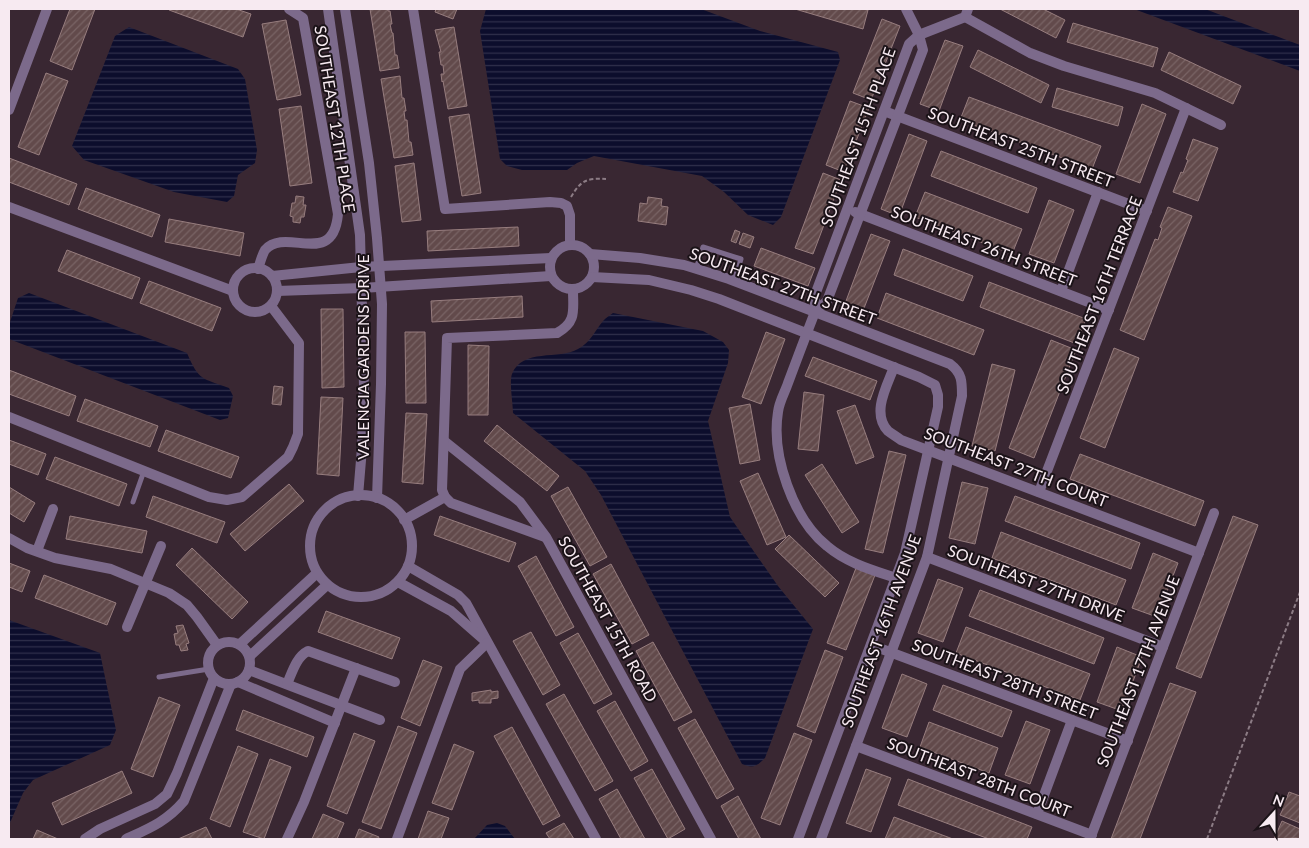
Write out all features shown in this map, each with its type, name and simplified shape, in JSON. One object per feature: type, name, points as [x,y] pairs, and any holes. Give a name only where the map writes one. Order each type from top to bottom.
[{"type":"street","points":[[9,110],[47,9]]},
{"type":"street","name":"VALENCIA GARDENS DRIVE","points":[[328,9],[360,235],[364,386],[358,496]]},
{"type":"street","name":"VALENCIA GARDENS DRIVE","points":[[345,9],[369,163],[379,266],[381,384],[377,498]]},
{"type":"street","points":[[413,9],[445,208],[561,203],[567,206],[570,215],[570,245]]},
{"type":"street","points":[[906,9],[919,35],[967,13],[1030,53],[1064,66],[1155,93],[1221,125]]},
{"type":"street","name":"SOUTHEAST 12TH PLACE","points":[[258,268],[264,252],[270,246],[282,243],[320,243],[331,238],[337,228],[338,214],[304,18],[291,10]]},
{"type":"street","name":"SOUTHEAST 15TH PLACE","points":[[919,35],[923,50],[827,301],[815,312],[815,295],[847,209],[909,44],[919,35]]},
{"type":"street","name":"SOUTHEAST 16TH TERRACE","points":[[1040,492],[1186,108]]},
{"type":"street","name":"SOUTHEAST 25TH STREET","points":[[884,111],[1147,211]]},
{"type":"street","points":[[1061,291],[1098,192]]},
{"type":"street","points":[[9,206],[233,291]]},
{"type":"street","name":"SOUTHEAST 26TH STREET","points":[[847,209],[1109,310]]},
{"type":"street","points":[[570,245],[578,246],[590,254],[594,265],[592,277],[584,286],[573,290],[560,287],[551,276],[549,270],[551,258],[559,249],[570,245]]},
{"type":"street","name":"SOUTHEAST 27TH STREET","points":[[590,254],[640,258],[684,265],[734,280],[950,364],[958,370]]},
{"type":"street","points":[[272,276],[361,267],[551,258]]},
{"type":"street","points":[[525,259],[526,278]]},
{"type":"street","points":[[258,268],[272,276],[276,283],[277,296],[271,306],[258,312],[244,309],[238,305],[233,291],[234,284],[243,272],[258,268]]},
{"type":"street","points":[[277,291],[362,288],[551,276]]},
{"type":"street","points":[[592,277],[648,280],[691,290],[719,299],[894,367]]},
{"type":"street","points":[[546,537],[451,503],[445,497],[442,490],[447,338],[557,333],[567,328],[573,316],[573,290]]},
{"type":"street","points":[[9,417],[209,497],[227,500],[242,497],[288,457],[294,447],[298,434],[299,343],[271,306]]},
{"type":"street","points":[[815,312],[778,411],[778,448],[783,473],[797,509],[808,526],[826,546],[848,560],[896,578]]},
{"type":"street","name":"SOUTHEAST 27TH COURT","points":[[894,367],[880,408],[882,421],[888,431],[901,440],[1199,553]]},
{"type":"street","name":"SOUTHEAST 16TH AVENUE","points":[[798,839],[905,553],[938,407],[938,394],[935,385],[894,367]]},
{"type":"street","name":"SOUTHEAST 16TH AVENUE","points":[[821,839],[927,557],[962,396],[962,380],[958,370]]},
{"type":"street","name":"SOUTHEAST 15TH ROAD","points":[[444,441],[520,502],[546,537],[711,839]]},
{"type":"street","points":[[358,496],[377,498],[397,511],[404,520],[410,535],[412,550],[408,566],[398,582],[386,591],[371,596],[356,597],[340,593],[327,585],[317,573],[311,559],[309,544],[312,529],[320,516],[330,506],[343,498],[358,496]]},
{"type":"street","points":[[404,520],[445,497]]},
{"type":"street","points":[[37,551],[53,509]]},
{"type":"street","name":"SOUTHEAST 17TH AVENUE","points":[[1091,837],[1214,513]]},
{"type":"street","points":[[9,538],[55,558],[111,569],[169,593],[187,605],[217,645]]},
{"type":"street","points":[[127,627],[161,546]]},
{"type":"street","name":"SOUTHEAST 27TH DRIVE","points":[[927,557],[1163,647]]},
{"type":"street","points":[[408,566],[458,595],[466,603],[596,839]]},
{"type":"street","points":[[240,644],[317,573]]},
{"type":"street","points":[[398,582],[451,612],[487,643]]},
{"type":"street","points":[[250,656],[327,585]]},
{"type":"street","points":[[451,612],[466,603]]},
{"type":"street","points":[[85,839],[100,829],[155,804],[167,794],[177,773],[212,674],[209,656],[217,645],[228,641],[240,644],[250,656],[251,666],[247,675],[235,683],[184,801],[174,814],[159,824],[126,839]]},
{"type":"street","points":[[397,839],[460,669],[487,643]]},
{"type":"street","name":"SOUTHEAST 28TH STREET","points":[[871,645],[1128,741]]},
{"type":"street","points":[[287,684],[296,662],[308,651],[395,682]]},
{"type":"street","points":[[288,839],[356,668]]},
{"type":"street","points":[[249,670],[380,720]]},
{"type":"street","points":[[212,674],[225,684],[235,683],[335,723]]},
{"type":"street","points":[[1037,814],[1072,720]]},
{"type":"street","name":"SOUTHEAST 28TH COURT","points":[[856,746],[1037,814],[1091,837]]},
{"type":"lane","points":[[696,269],[703,247],[710,249],[741,259],[734,280]]},
{"type":"lane","points":[[133,502],[144,471]]},
{"type":"lane","points":[[159,677],[212,674]]},
{"type":"path","points":[[569,199],[582,183],[590,178],[606,179]]},
{"type":"path","points":[[1207,839],[1300,592]]},
{"type":"water","points":[[486,9],[701,9],[760,31],[838,52],[840,60],[781,217],[773,225],[748,215],[724,192],[702,176],[594,156],[577,163],[567,170],[522,170],[507,166],[500,159],[480,31]]},
{"type":"water","points":[[1134,9],[1205,9],[1300,45],[1300,71]]},
{"type":"water","points":[[129,27],[238,69],[245,79],[257,150],[255,163],[238,175],[234,196],[227,202],[174,192],[84,160],[72,146],[115,36]]},
{"type":"water","points":[[29,293],[187,353],[198,374],[207,380],[229,388],[233,396],[228,418],[220,420],[9,339],[9,325],[18,298]]},
{"type":"water","points":[[613,313],[703,331],[723,342],[729,350],[728,363],[708,421],[730,517],[778,586],[813,629],[765,758],[755,766],[742,764],[601,495],[585,471],[513,413],[511,378],[517,366],[532,358],[561,354],[578,349],[586,343],[604,320]]},
{"type":"water","points":[[9,620],[100,653],[116,730],[110,745],[33,780],[23,793],[9,825]]},
{"type":"water","points":[[497,823],[505,826],[515,839],[474,839],[487,825]]},
{"type":"building","points":[[70,9],[95,9],[72,70],[50,61]]},
{"type":"building","points":[[170,9],[236,9],[251,14],[243,37]]},
{"type":"building","points":[[370,9],[388,9],[390,11],[392,24],[390,24],[399,68],[380,71]]},
{"type":"building","points":[[436,9],[457,9],[453,19],[435,12]]},
{"type":"building","points":[[795,9],[864,9],[868,10],[863,29]]},
{"type":"building","points":[[1000,9],[1043,9],[1065,20],[1056,38]]},
{"type":"building","points":[[882,19],[900,26],[871,100],[853,93]]},
{"type":"building","points":[[286,20],[301,95],[277,100],[262,24]]},
{"type":"building","points":[[1073,23],[1158,48],[1153,67],[1067,42]]},
{"type":"building","points":[[454,27],[467,106],[448,109],[441,74],[444,74],[439,52],[441,52],[435,30]]},
{"type":"building","points":[[945,40],[963,46],[939,111],[920,104]]},
{"type":"building","points":[[978,50],[1049,85],[1041,103],[970,67]]},
{"type":"building","points":[[1169,52],[1241,86],[1233,104],[1161,70]]},
{"type":"building","points":[[46,73],[68,81],[39,155],[18,147]]},
{"type":"building","points":[[400,76],[402,98],[404,98],[406,111],[404,111],[405,120],[407,120],[409,142],[411,142],[413,155],[394,158],[381,79]]},
{"type":"building","points":[[1057,88],[1123,107],[1118,126],[1052,107]]},
{"type":"building","points":[[969,97],[1101,146],[1092,169],[960,120]]},
{"type":"building","points":[[850,101],[869,108],[844,172],[826,165]]},
{"type":"building","points":[[1142,104],[1166,114],[1140,183],[1116,174]]},
{"type":"building","points":[[301,106],[312,183],[290,186],[279,109]]},
{"type":"building","points":[[469,114],[481,193],[462,196],[449,117]]},
{"type":"building","points":[[909,134],[927,141],[899,216],[881,209]]},
{"type":"building","points":[[1193,139],[1218,148],[1198,201],[1173,192],[1188,160],[1186,159]]},
{"type":"building","points":[[941,151],[1037,188],[1028,213],[931,176]]},
{"type":"building","points":[[9,158],[77,184],[69,205],[9,182]]},
{"type":"building","points":[[414,163],[421,220],[402,222],[395,166]]},
{"type":"building","points":[[823,173],[841,180],[813,254],[795,248]]},
{"type":"building","points":[[86,188],[160,215],[152,237],[78,209]]},
{"type":"building","points":[[925,192],[1022,229],[1012,254],[915,217]]},
{"type":"building","points":[[296,196],[304,197],[303,205],[306,205],[304,217],[301,217],[300,223],[293,222],[293,217],[290,216],[292,203],[295,203]]},
{"type":"building","points":[[648,197],[662,199],[661,206],[668,207],[666,225],[638,221],[640,203],[647,204]]},
{"type":"building","points":[[1049,200],[1074,210],[1054,263],[1029,254]]},
{"type":"building","points":[[1168,207],[1192,216],[1144,340],[1120,330],[1155,239],[1158,240],[1162,228],[1160,227]]},
{"type":"building","points":[[169,219],[244,233],[240,256],[165,242]]},
{"type":"building","points":[[518,227],[519,246],[428,251],[427,231]]},
{"type":"building","points":[[735,230],[740,232],[736,243],[731,241]]},
{"type":"building","points":[[743,233],[754,237],[750,248],[739,244]]},
{"type":"building","points":[[871,234],[890,241],[861,316],[843,309]]},
{"type":"building","points":[[761,248],[815,268],[808,286],[754,266]]},
{"type":"building","points":[[903,249],[973,276],[963,301],[894,275]]},
{"type":"building","points":[[67,250],[140,278],[132,299],[58,271]]},
{"type":"building","points":[[149,281],[221,308],[212,331],[140,303]]},
{"type":"building","points":[[989,282],[1086,319],[1077,344],[980,307]]},
{"type":"building","points":[[886,293],[984,330],[974,355],[877,318]]},
{"type":"building","points":[[522,296],[523,317],[432,322],[431,301]]},
{"type":"building","points":[[321,309],[343,309],[344,387],[322,388]]},
{"type":"building","points":[[405,332],[425,332],[426,403],[406,403]]},
{"type":"building","points":[[766,332],[785,339],[761,404],[742,397]]},
{"type":"building","points":[[1051,340],[1076,350],[1034,458],[1009,448]]},
{"type":"building","points":[[468,345],[489,346],[488,415],[468,415]]},
{"type":"building","points":[[1114,348],[1139,358],[1105,448],[1080,438]]},
{"type":"building","points":[[813,357],[877,381],[870,400],[805,376]]},
{"type":"building","points":[[992,364],[1015,370],[995,451],[972,446]]},
{"type":"building","points":[[9,370],[76,396],[69,416],[9,394]]},
{"type":"building","points":[[274,386],[283,387],[281,405],[272,404]]},
{"type":"building","points":[[804,392],[824,395],[818,451],[798,449]]},
{"type":"building","points":[[321,397],[343,398],[339,476],[317,474]]},
{"type":"building","points":[[85,399],[158,426],[150,447],[77,421]]},
{"type":"building","points":[[750,404],[760,460],[740,464],[729,408]]},
{"type":"building","points":[[855,405],[874,457],[856,464],[837,411]]},
{"type":"building","points":[[406,413],[427,414],[423,484],[402,482]]},
{"type":"building","points":[[497,425],[559,476],[547,491],[484,441]]},
{"type":"building","points":[[166,430],[239,457],[231,478],[158,451]]},
{"type":"building","points":[[9,440],[46,454],[38,475],[9,464]]},
{"type":"building","points":[[889,451],[906,455],[883,553],[865,549]]},
{"type":"building","points":[[1080,454],[1204,501],[1195,526],[1070,479]]},
{"type":"building","points":[[55,457],[127,484],[119,506],[46,479]]},
{"type":"building","points":[[822,464],[859,522],[842,533],[805,475]]},
{"type":"building","points":[[758,473],[786,537],[767,545],[740,481]]},
{"type":"building","points":[[962,482],[988,488],[975,544],[949,538]]},
{"type":"building","points":[[289,484],[304,501],[245,551],[230,534]]},
{"type":"building","points":[[9,487],[35,503],[24,522],[9,513]]},
{"type":"building","points":[[568,487],[607,557],[590,566],[551,496]]},
{"type":"building","points":[[153,496],[225,522],[217,543],[146,517]]},
{"type":"building","points":[[1015,496],[1140,543],[1131,569],[1005,521]]},
{"type":"building","points":[[70,516],[147,531],[142,553],[66,539]]},
{"type":"building","points":[[440,516],[516,543],[509,562],[434,535]]},
{"type":"building","points":[[1233,516],[1258,525],[1201,678],[1176,668]]},
{"type":"building","points":[[1001,532],[1126,580],[1116,605],[992,558]]},
{"type":"building","points":[[789,535],[839,583],[825,597],[775,549]]},
{"type":"building","points":[[192,548],[248,602],[232,619],[176,565]]},
{"type":"building","points":[[1153,553],[1178,563],[1157,617],[1132,608]]},
{"type":"building","points":[[536,556],[574,627],[556,636],[518,566]]},
{"type":"building","points":[[9,563],[30,571],[22,592],[9,587]]},
{"type":"building","points":[[611,564],[649,635],[632,644],[593,574]]},
{"type":"building","points":[[856,568],[875,575],[846,650],[827,643]]},
{"type":"building","points":[[44,575],[116,603],[107,625],[35,598]]},
{"type":"building","points":[[938,579],[963,588],[943,642],[918,633]]},
{"type":"building","points":[[980,590],[1104,638],[1094,664],[969,616]]},
{"type":"building","points":[[326,611],[400,638],[392,659],[318,632]]},
{"type":"building","points":[[183,625],[189,643],[186,644],[188,650],[181,651],[179,645],[176,645],[174,634],[178,633],[176,626]]},
{"type":"building","points":[[966,627],[1090,674],[1080,700],[956,653]]},
{"type":"building","points":[[531,632],[560,685],[543,695],[513,641]]},
{"type":"building","points":[[578,633],[612,694],[594,704],[560,643]]},
{"type":"building","points":[[653,642],[692,712],[674,721],[636,651]]},
{"type":"building","points":[[1117,647],[1142,657],[1122,711],[1097,702]]},
{"type":"building","points":[[825,650],[843,657],[815,733],[797,726]]},
{"type":"building","points":[[423,660],[442,667],[420,726],[401,718]]},
{"type":"building","points":[[902,674],[927,684],[907,737],[882,728]]},
{"type":"building","points":[[1170,683],[1196,692],[1140,839],[1111,839]]},
{"type":"building","points":[[943,685],[1012,711],[1002,737],[933,710]]},
{"type":"building","points":[[491,690],[491,692],[498,691],[498,698],[491,699],[491,703],[479,703],[479,700],[472,701],[472,693]]},
{"type":"building","points":[[564,694],[613,781],[595,791],[546,704]]},
{"type":"building","points":[[159,697],[180,705],[153,777],[131,769]]},
{"type":"building","points":[[615,701],[648,761],[631,771],[597,711]]},
{"type":"building","points":[[243,710],[314,737],[307,757],[236,730]]},
{"type":"building","points":[[695,719],[734,789],[717,799],[678,728]]},
{"type":"building","points":[[1026,721],[1050,730],[1030,784],[1005,775]]},
{"type":"building","points":[[929,722],[998,748],[989,773],[920,747]]},
{"type":"building","points":[[398,726],[417,733],[381,829],[362,822]]},
{"type":"building","points":[[512,727],[560,816],[543,825],[494,736]]},
{"type":"building","points":[[354,733],[375,741],[347,814],[327,806]]},
{"type":"building","points":[[794,733],[812,740],[780,825],[761,818]]},
{"type":"building","points":[[454,744],[474,752],[452,810],[432,803]]},
{"type":"building","points":[[238,746],[258,754],[230,827],[210,819]]},
{"type":"building","points":[[270,759],[291,767],[264,839],[243,832]]},
{"type":"building","points":[[652,769],[685,829],[668,839],[634,778]]},
{"type":"building","points":[[866,769],[891,778],[871,832],[846,823]]},
{"type":"building","points":[[122,771],[132,793],[62,825],[52,803]]},
{"type":"building","points":[[908,779],[1032,827],[1027,839],[989,839],[898,805]]},
{"type":"building","points":[[617,789],[645,839],[621,839],[599,799]]},
{"type":"building","points":[[1289,792],[1300,796],[1300,823],[1280,815],[1283,809],[1280,808]]},
{"type":"building","points":[[738,796],[761,839],[739,839],[721,806]]},
{"type":"building","points":[[428,811],[449,818],[441,839],[418,839]]},
{"type":"building","points":[[323,814],[344,823],[337,839],[312,839]]},
{"type":"building","points":[[894,817],[953,839],[885,839]]},
{"type":"building","points":[[1282,821],[1300,829],[1300,839],[1274,839]]},
{"type":"building","points":[[564,823],[574,839],[550,839],[546,833]]},
{"type":"building","points":[[206,827],[212,839],[178,839]]},
{"type":"building","points":[[359,829],[379,837],[378,839],[355,839]]},
{"type":"building","points":[[37,830],[58,839],[33,839]]}]
